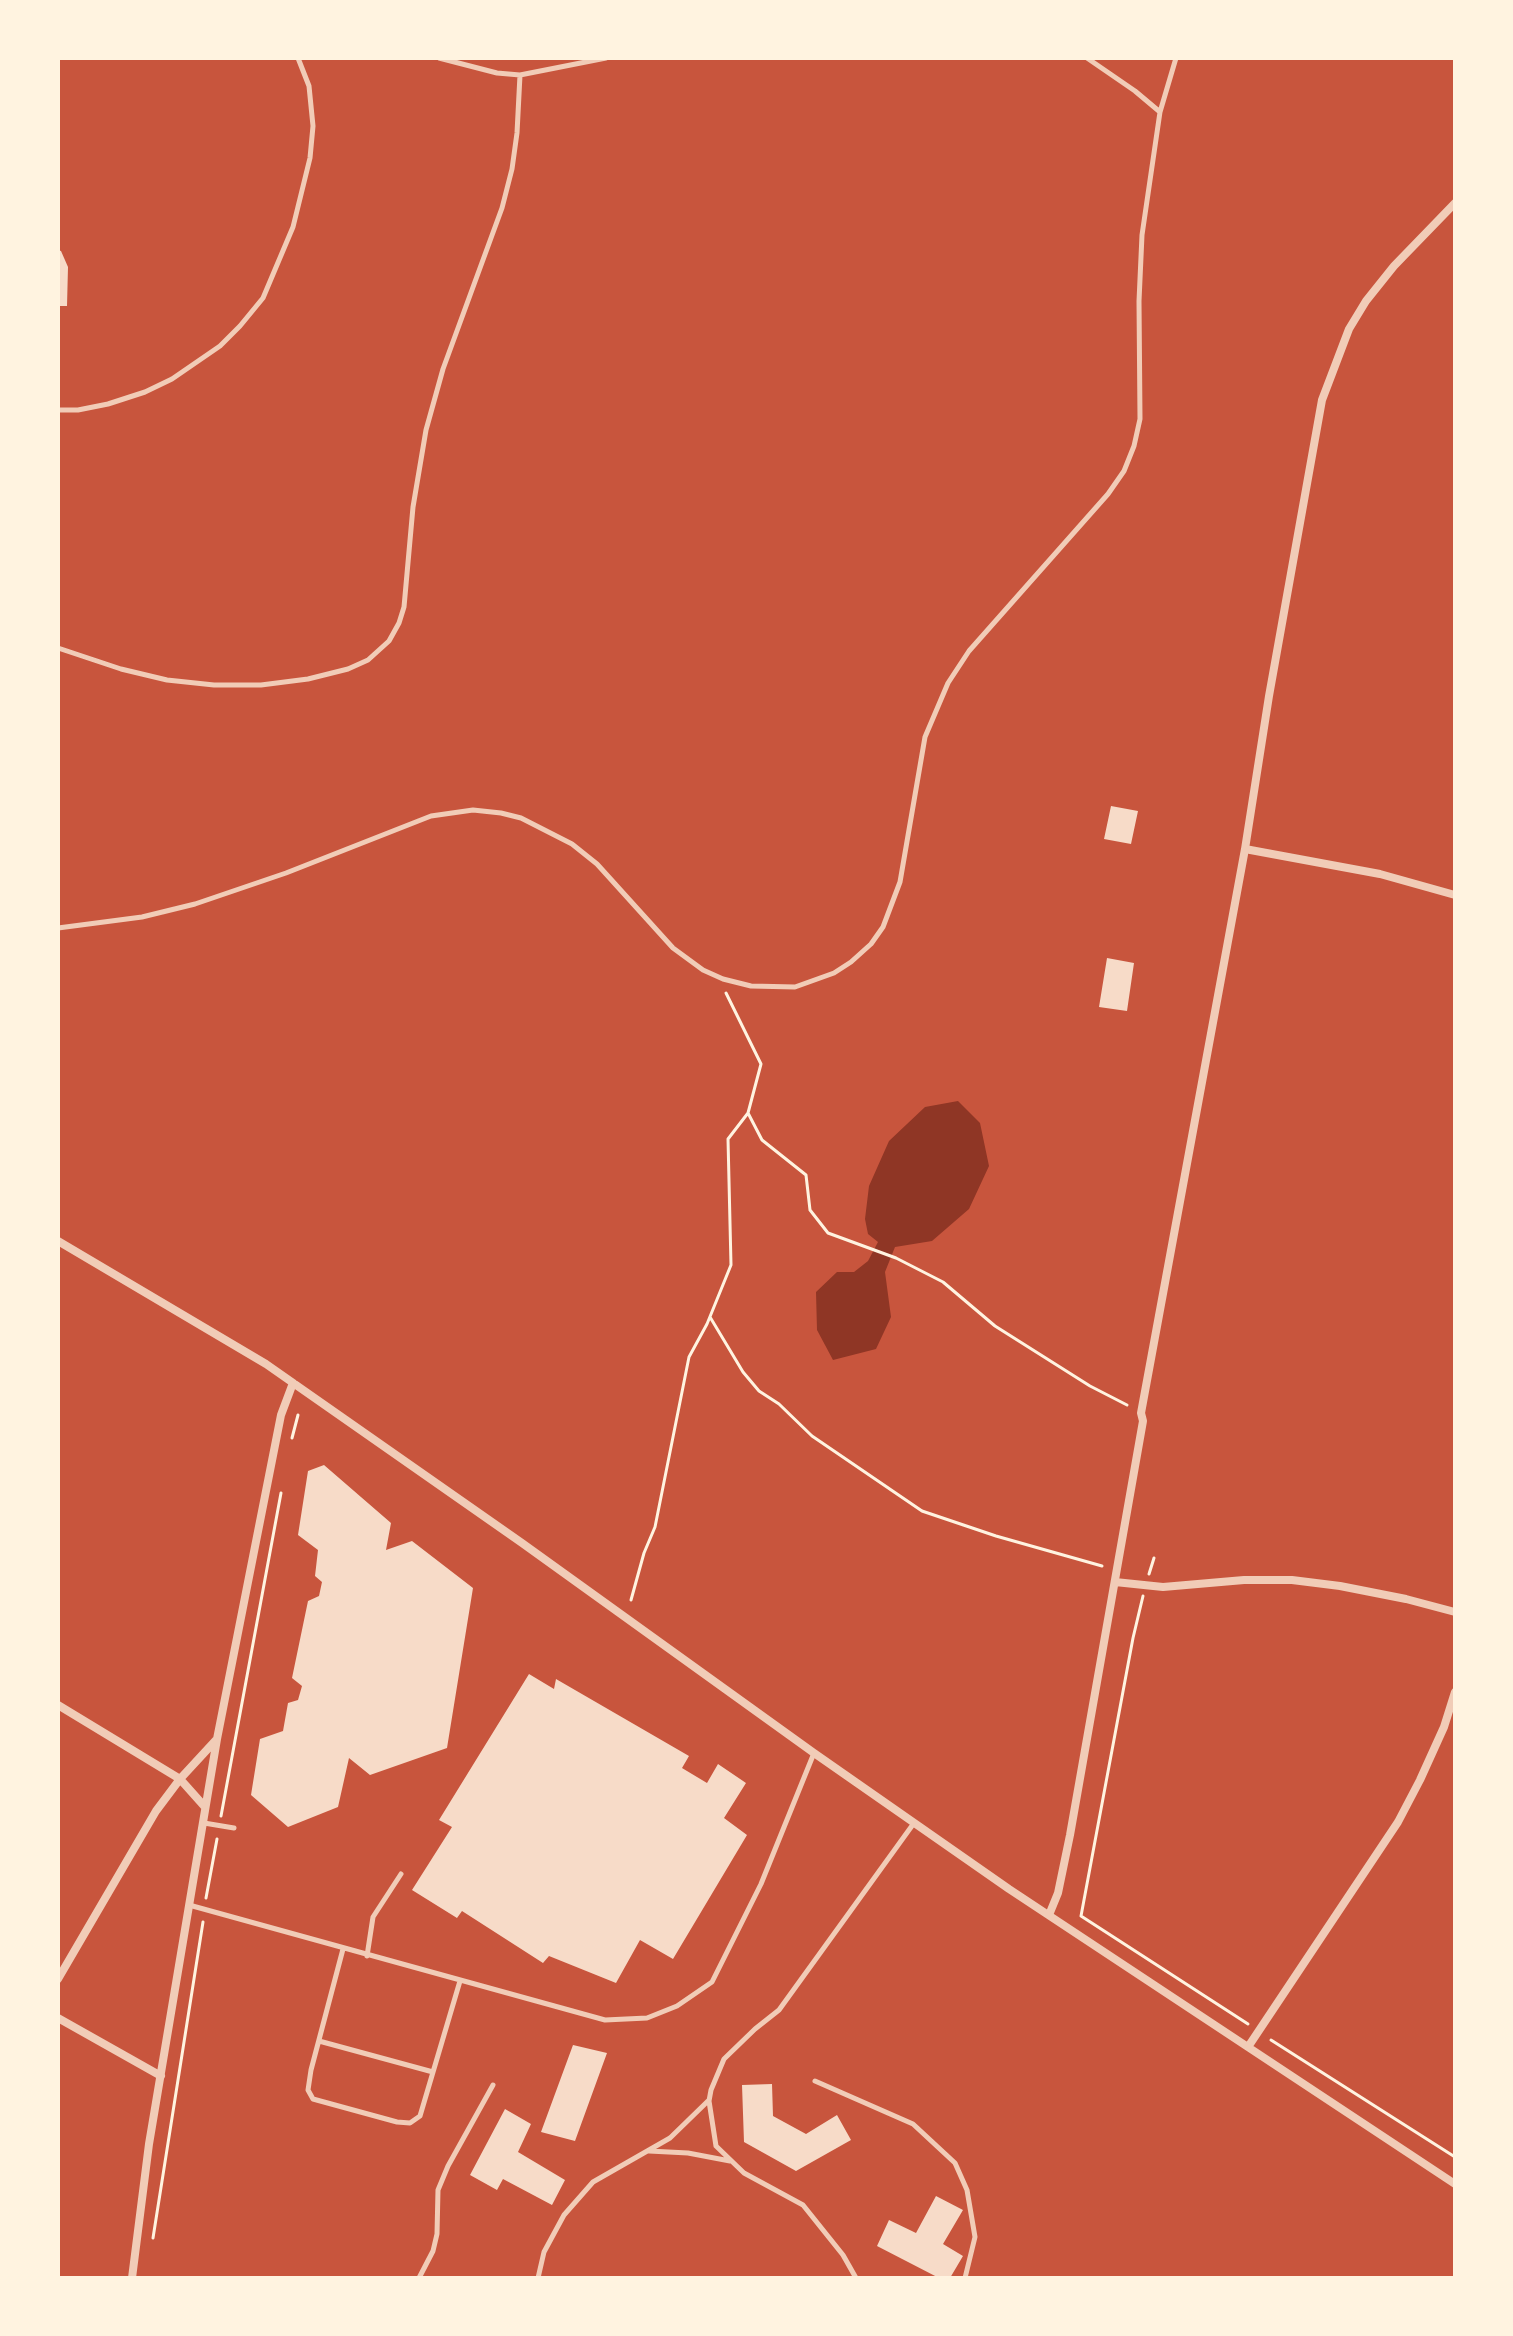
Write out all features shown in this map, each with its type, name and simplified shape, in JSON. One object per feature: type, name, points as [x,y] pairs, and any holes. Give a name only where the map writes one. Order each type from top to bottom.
[{"type":"street","points":[[1049,1915],[1058,1893],[1070,1835],[1143,1421],[1141,1413],[1245,849],[1322,400],[1349,329],[1366,301],[1394,266],[1455,203]]},
{"type":"street","points":[[1245,849],[1367,871],[1455,895]]},
{"type":"street","points":[[58,1241],[266,1364],[814,1753],[1049,1915],[1455,2184]]},
{"type":"street","points":[[132,2278],[149,2144],[217,1739],[281,1415],[293,1383]]},
{"type":"street","points":[[1115,1582],[1163,1587],[1244,1580],[1292,1580],[1340,1586],[1455,1612]]},
{"type":"street","points":[[1248,2047],[1398,1822],[1444,1727],[1455,1692]]},
{"type":"street","points":[[58,1705],[180,1779],[205,1807]]},
{"type":"street","points":[[58,1979],[156,1811],[217,1739]]},
{"type":"street","points":[[58,2018],[161,2076]]},
{"type":"lane","points":[[58,410],[108,404],[172,379],[220,346],[263,298],[293,227],[310,158],[313,126],[309,86],[298,58]]},
{"type":"lane","points":[[439,58],[497,73],[520,75],[606,58]]},
{"type":"lane","points":[[1087,58],[1160,112]]},
{"type":"lane","points":[[58,928],[142,917],[195,904],[286,873],[431,816],[473,810],[521,818],[572,844],[597,864],[673,948],[714,975],[751,986],[795,987],[834,973],[851,962],[871,944],[883,927],[900,882],[925,737],[948,683],[969,651],[1108,494],[1124,471],[1134,446],[1140,419],[1142,235],[1160,112],[1176,58]]},
{"type":"lane","points":[[58,648],[121,669],[167,680],[214,685],[261,685],[308,679],[348,669],[368,660],[389,641],[404,607],[413,507],[426,430],[443,369],[502,208],[512,169],[520,75]]},
{"type":"lane","points":[[189,1905],[605,2020],[647,2018],[677,2006],[712,1982],[761,1884],[814,1753]]},
{"type":"lane","points":[[856,2278],[843,2255],[803,2205],[744,2173],[716,2146],[709,2101],[724,2059],[779,2010],[915,1821]]},
{"type":"lane","points":[[203,1823],[234,1828]]},
{"type":"lane","points":[[367,1956],[373,1917],[401,1874]]},
{"type":"lane","points":[[343,1949],[308,2090],[313,2099],[355,2111],[410,2123],[420,2116],[460,1981]]},
{"type":"lane","points":[[319,2041],[433,2072]]},
{"type":"lane","points":[[815,2081],[913,2124],[955,2163],[967,2190],[975,2237],[965,2278]]},
{"type":"lane","points":[[419,2278],[433,2251],[437,2234],[438,2190],[493,2085]]},
{"type":"lane","points":[[538,2278],[544,2252],[564,2215],[593,2182],[670,2138],[709,2101]]},
{"type":"lane","points":[[648,2151],[688,2153],[731,2161]]},
{"type":"path","points":[[631,1600],[655,1527],[689,1357],[710,1317],[731,1265],[728,1139],[748,1113],[761,1064],[728,996],[714,975]]},
{"type":"path","points":[[748,1113],[762,1140],[806,1175],[810,1210],[828,1233],[896,1258],[943,1282],[995,1326],[1090,1386],[1141,1413]]},
{"type":"path","points":[[710,1317],[743,1372],[759,1391],[779,1404],[812,1436],[922,1511],[996,1536],[1117,1570]]},
{"type":"path","points":[[292,1438],[298,1415]]},
{"type":"path","points":[[151,2248],[219,1826],[282,1488]]},
{"type":"path","points":[[1154,1558],[1133,1638],[1081,1916],[1455,2157]]},
{"type":"shaded area","points":[[958,1101],[980,1123],[989,1166],[969,1209],[932,1241],[895,1247],[885,1272],[891,1317],[876,1349],[833,1360],[817,1330],[816,1292],[837,1272],[854,1272],[868,1261],[878,1242],[868,1234],[865,1219],[869,1186],[889,1141],[925,1107]]},
{"type":"building","points":[[58,250],[68,267],[67,306],[58,306]]},
{"type":"building","points":[[1111,806],[1138,811],[1131,844],[1104,839]]},
{"type":"building","points":[[1107,958],[1134,963],[1127,1011],[1099,1007]]},
{"type":"building","points":[[324,1465],[391,1523],[386,1550],[412,1541],[473,1588],[447,1748],[370,1775],[349,1758],[338,1807],[288,1827],[251,1795],[260,1739],[283,1731],[288,1703],[298,1700],[302,1686],[292,1678],[308,1601],[319,1596],[322,1582],[315,1576],[318,1550],[298,1535],[308,1471]]},
{"type":"building","points":[[529,1674],[554,1689],[556,1679],[689,1756],[682,1768],[707,1783],[718,1764],[746,1783],[724,1818],[747,1835],[673,1959],[640,1940],[616,1983],[549,1956],[543,1963],[462,1911],[457,1918],[412,1890],[452,1827],[439,1820]]},
{"type":"building","points":[[573,2045],[607,2053],[575,2141],[541,2132]]},
{"type":"building","points":[[772,2084],[773,2116],[806,2134],[837,2115],[851,2140],[796,2171],[744,2142],[742,2085]]},
{"type":"building","points":[[505,2109],[531,2124],[518,2152],[565,2180],[552,2205],[503,2179],[497,2190],[470,2175]]},
{"type":"building","points":[[936,2196],[963,2210],[943,2244],[963,2256],[950,2278],[939,2278],[877,2246],[889,2220],[916,2233]]}]
